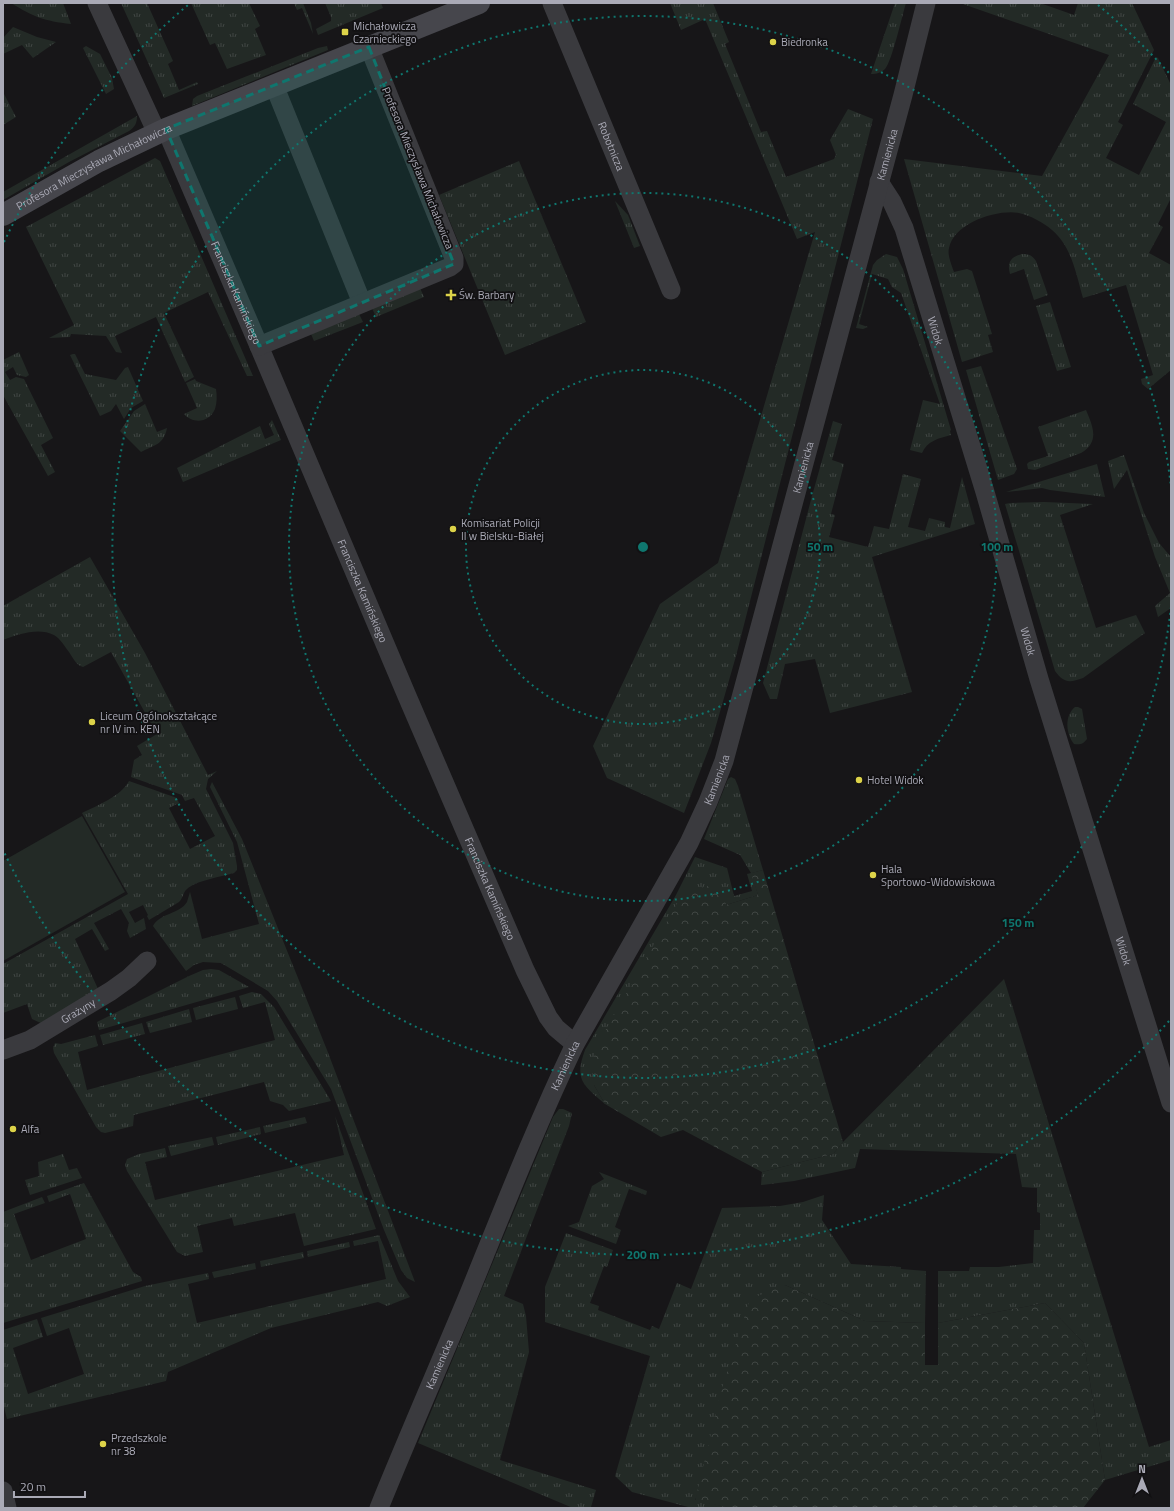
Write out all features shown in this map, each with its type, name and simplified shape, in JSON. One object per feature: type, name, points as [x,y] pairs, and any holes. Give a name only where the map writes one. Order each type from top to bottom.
[{"type":"street","name":"Franciszka Kamińskiego","points":[[98,3],[162,131],[259,346],[400,682],[525,970],[548,1017],[556,1028],[575,1044]]},
{"type":"street","name":"Robotnicza","points":[[552,3],[671,290]]},
{"type":"street","name":"Kamienicka","points":[[379,1508],[537,1125],[575,1044],[689,843],[708,802],[724,760],[903,94],[926,3]]},
{"type":"street","name":"Profesora Mieczysława Michałowicza","points":[[3,215],[98,161],[162,131],[370,47],[469,5]]},
{"type":"street","name":"Profesora Mieczysława Michałowicza","points":[[259,346],[450,267],[454,264],[454,258],[370,47]]},
{"type":"street","points":[[274,85],[362,303]]},
{"type":"street","name":"Widok","points":[[879,182],[892,202],[904,228],[985,492],[1041,686],[1171,1103]]},
{"type":"street","name":"Grażyny","points":[[3,1050],[30,1040],[104,995],[129,978],[147,961]]},
{"type":"street","points":[[3,1491],[7,1508]]},
{"type":"highlighted area","points":[[369,47],[454,264],[259,346],[166,129]]},
{"type":"green space","points":[[11,3],[63,3],[71,24],[40,18]]},
{"type":"green space","points":[[121,3],[147,3],[173,61],[168,64],[179,90],[197,82],[198,84],[164,98]]},
{"type":"green space","points":[[191,3],[249,3],[260,26],[255,29],[266,55],[227,69],[215,43],[210,45]]},
{"type":"green space","points":[[294,3],[303,3],[311,23],[313,34],[302,8],[297,10]]},
{"type":"green space","points":[[325,3],[381,3],[383,8],[318,35],[316,29],[331,21],[331,17]]},
{"type":"green space","points":[[670,3],[713,3],[729,42],[725,44],[761,132],[767,131],[786,177],[834,159],[836,155],[830,140],[848,109],[873,119],[736,656],[711,743],[684,813],[607,778],[593,746],[660,604],[718,563],[815,232],[797,239],[705,19],[681,30]]},
{"type":"green space","points":[[895,3],[906,3],[891,57],[885,69],[878,73],[871,74]]},
{"type":"green space","points":[[960,3],[1040,3],[1074,15],[1078,3],[1132,3],[1154,50],[1118,122],[1123,125],[1106,158],[1139,175],[1166,122],[1133,104],[1156,57],[1158,58],[1171,85],[1171,198],[1158,224],[1163,227],[1149,253],[1171,265],[1171,370],[1148,389],[1142,384],[1141,379],[1153,375],[1126,285],[1083,298],[1069,253],[1059,237],[1041,222],[1019,213],[999,213],[968,225],[959,231],[949,248],[949,257],[954,272],[967,269],[972,271],[992,334],[988,335],[993,352],[962,362],[904,159],[1042,176],[1109,55]]},
{"type":"green space","points":[[13,27],[37,37],[56,42],[33,58],[22,45],[3,54],[3,38]]},
{"type":"green space","points":[[86,46],[100,54],[112,78],[114,89],[106,94],[83,48]]},
{"type":"green space","points":[[327,46],[328,50],[192,106],[193,99],[197,96],[318,48]]},
{"type":"green space","points":[[3,92],[16,117],[3,125]]},
{"type":"green space","points":[[137,116],[135,125],[129,131],[69,162],[3,200],[3,192]]},
{"type":"green space","points":[[155,158],[160,161],[253,376],[247,376],[208,292],[164,313],[194,377],[185,382],[156,317],[115,336],[122,353],[116,352],[106,336],[71,334],[70,337],[49,338],[74,325],[26,227]]},
{"type":"green space","points":[[519,161],[586,322],[505,355],[439,195]]},
{"type":"green space","points":[[615,201],[628,215],[640,246],[634,248]]},
{"type":"green space","points":[[886,254],[897,257],[903,269],[951,430],[951,435],[930,443],[922,453],[910,450],[923,400],[940,404],[901,293],[892,287],[888,279],[872,274],[859,324],[868,327],[863,329],[856,328],[873,265],[877,260]]},
{"type":"green space","points":[[1022,254],[1030,255],[1036,261],[1048,295],[1034,300],[1024,269],[1010,274],[1010,261]]},
{"type":"green space","points":[[420,288],[424,297],[376,317],[372,308]]},
{"type":"green space","points":[[1050,302],[1071,367],[1057,371],[1036,306]]},
{"type":"green space","points":[[359,314],[363,322],[314,341],[311,334]]},
{"type":"green space","points":[[19,352],[29,375],[26,377],[17,375],[13,367],[5,372],[10,380],[16,377],[24,379],[53,438],[41,445],[55,472],[48,476],[3,395],[3,360]]},
{"type":"green space","points":[[75,354],[85,374],[116,380],[125,368],[128,367],[143,401],[131,408],[124,419],[116,404],[111,411],[100,416],[70,355]]},
{"type":"green space","points":[[981,366],[1017,469],[1014,474],[998,480],[966,370]]},
{"type":"green space","points":[[195,379],[196,381],[216,389],[217,399],[215,409],[212,414],[205,419],[196,421],[184,414],[197,408],[186,383]]},
{"type":"green space","points":[[145,404],[157,432],[167,428],[164,438],[161,441],[155,446],[141,452],[120,431],[134,411]]},
{"type":"green space","points":[[1086,410],[1093,428],[1093,439],[1087,449],[1081,453],[1035,470],[1028,469],[1027,464],[1029,462],[1048,456],[1038,427]]},
{"type":"green space","points":[[272,420],[281,440],[183,482],[177,468],[260,426],[265,439],[274,435],[269,424]]},
{"type":"green space","points":[[833,421],[842,424],[832,460],[844,464],[831,514],[835,515],[829,537],[868,547],[874,526],[889,529],[903,474],[921,479],[908,527],[925,531],[929,518],[945,522],[945,527],[950,528],[962,477],[975,524],[872,557],[912,692],[830,713],[815,659],[785,664],[777,699],[770,699],[763,683]]},
{"type":"green space","points":[[1124,455],[1144,513],[1159,543],[1171,557],[1171,608],[1158,617],[1155,606],[1170,593],[1155,557],[1127,470],[1114,489],[1108,461]]},
{"type":"green space","points":[[1097,464],[1105,497],[1042,488],[1006,492]]},
{"type":"green space","points":[[1044,502],[1093,504],[1060,515],[1096,628],[1136,615],[1145,633],[1083,678],[1074,681],[1064,680],[1055,671],[1005,504]]},
{"type":"green space","points":[[90,557],[145,653],[208,775],[217,771],[208,779],[206,789],[233,843],[237,870],[234,873],[202,881],[191,886],[186,890],[179,902],[149,920],[143,905],[129,912],[135,923],[144,918],[146,929],[130,938],[127,931],[129,923],[121,909],[94,923],[109,949],[105,951],[92,929],[75,939],[99,991],[45,1025],[32,1019],[27,1004],[3,1013],[3,964],[128,894],[82,813],[102,804],[120,792],[129,781],[177,798],[179,803],[169,808],[190,849],[215,836],[194,798],[185,801],[182,795],[131,777],[134,760],[142,755],[137,746],[157,734],[111,652],[83,667],[77,663],[64,645],[54,635],[35,631],[3,640],[3,606]]},
{"type":"green space","points":[[1075,707],[1082,709],[1087,739],[1080,744],[1074,744],[1071,740],[1067,725],[1069,715]]},
{"type":"green space","points":[[731,777],[735,779],[738,786],[763,870],[752,873],[758,895],[726,905],[594,1085],[605,1104],[591,1092],[583,1081],[580,1068],[585,1050],[676,895],[695,857],[727,868],[734,896],[752,891],[747,874],[751,873],[740,855],[704,839],[728,779]]},
{"type":"green space","points":[[212,782],[242,839],[327,1050],[415,1282],[407,1278],[401,1270],[384,1230],[331,1089],[277,1001],[268,991],[221,963],[203,962],[194,965],[186,971],[153,926],[160,918],[184,906],[190,892],[202,939],[259,924],[237,842],[210,787]]},
{"type":"green space","points":[[82,816],[125,892],[3,961],[3,861]]},
{"type":"green space","points":[[763,870],[843,1142],[833,1154],[762,1172],[683,1130],[661,1137],[605,1104],[594,1085],[592,1067],[596,1047],[683,893],[719,883],[726,905],[758,895],[751,873]]},
{"type":"green space","points":[[203,970],[219,970],[249,987],[99,1030],[97,1022],[189,976]]},
{"type":"green space","points":[[1004,979],[1149,1447],[1171,1440],[1171,1460],[1105,1480],[1084,1343],[1045,1303],[938,1323],[938,1271],[969,1271],[970,1267],[999,1267],[1033,1263],[1034,1230],[1040,1230],[1040,1213],[1037,1212],[1037,1188],[1022,1187],[1016,1154],[860,1149],[855,1168],[794,1181],[761,1185],[762,1172],[833,1154],[843,1142]]},
{"type":"green space","points":[[252,992],[261,994],[274,1007],[331,1101],[289,1111],[283,1105],[270,1101],[264,1082],[134,1115],[133,1126],[105,1133],[101,1132],[96,1127],[54,1053],[53,1048],[55,1043],[61,1044],[95,1035],[98,1046],[78,1052],[87,1090],[275,1040],[265,1002],[243,1008],[239,996]]},
{"type":"green space","points":[[235,997],[238,1009],[196,1020],[193,1008]]},
{"type":"green space","points":[[189,1009],[192,1022],[150,1033],[146,1022]]},
{"type":"green space","points":[[142,1023],[145,1034],[103,1045],[100,1035]]},
{"type":"green space","points":[[559,1109],[572,1113],[569,1126],[504,1296],[523,1304],[526,1316],[529,1352],[500,1460],[596,1490],[591,1507],[596,1508],[573,1508],[418,1443],[553,1117]]},
{"type":"green space","points":[[335,1116],[376,1229],[304,1246],[295,1213],[234,1226],[232,1218],[197,1226],[203,1252],[185,1256],[177,1252],[127,1171],[125,1165],[127,1159],[139,1154],[165,1148],[167,1157],[145,1162],[155,1200],[344,1155]]},
{"type":"green space","points":[[305,1117],[307,1123],[265,1133],[263,1126]]},
{"type":"green space","points":[[260,1127],[261,1134],[218,1145],[216,1137]]},
{"type":"green space","points":[[212,1137],[214,1145],[171,1156],[168,1146]]},
{"type":"green space","points":[[63,1154],[69,1170],[77,1168],[82,1178],[30,1195],[25,1180],[39,1176],[38,1162]]},
{"type":"green space","points":[[599,1172],[647,1191],[646,1195],[629,1189],[615,1227],[621,1230],[616,1244],[568,1226],[579,1222],[592,1186],[604,1179]]},
{"type":"green space","points":[[84,1183],[133,1272],[141,1277],[142,1281],[3,1323],[3,1212],[42,1197],[45,1203],[14,1214],[31,1260],[86,1239],[70,1194],[49,1202],[47,1196]]},
{"type":"green space","points":[[824,1195],[822,1220],[851,1264],[901,1267],[901,1269],[926,1271],[925,1323],[865,1321],[785,1285],[695,1500],[732,1508],[692,1508],[632,1492],[615,1476],[650,1356],[545,1322],[545,1287],[566,1233],[613,1250],[607,1267],[604,1266],[590,1303],[599,1306],[598,1310],[650,1330],[652,1326],[659,1329],[677,1283],[691,1289],[722,1208],[780,1206],[803,1202]]},
{"type":"green space","points":[[379,1235],[398,1281],[410,1297],[387,1306],[378,1302],[271,1328],[168,1372],[166,1381],[7,1419],[3,1403],[3,1330],[37,1319],[43,1337],[13,1348],[28,1394],[84,1374],[69,1328],[47,1336],[41,1318],[145,1286],[208,1273],[209,1279],[188,1284],[197,1323],[386,1279],[378,1241],[354,1246],[353,1241]]},
{"type":"green space","points":[[349,1242],[350,1247],[308,1257],[307,1251]]},
{"type":"green space","points":[[303,1252],[304,1258],[261,1267],[260,1261]]},
{"type":"green space","points":[[255,1263],[256,1269],[214,1278],[212,1272]]},
{"type":"green space","points":[[785,1285],[865,1321],[925,1323],[925,1365],[938,1365],[938,1323],[1045,1303],[1084,1343],[1105,1480],[1083,1508],[732,1508],[695,1501],[721,1391],[750,1299]]},
{"type":"place","name":"Michałowicza Czarnieckiego","points":[[345,32]]},
{"type":"place","name":"Biedronka","points":[[773,42]]},
{"type":"place","name":"Św. Barbary","points":[[451,295]]},
{"type":"place","name":"Komisariat Policji II w Bielsku-Białej","points":[[453,529]]},
{"type":"place","name":"Liceum Ogólnokształcące nr IV im. KEN","points":[[92,722]]},
{"type":"place","name":"Hotel Widok","points":[[859,780]]},
{"type":"place","name":"Hala Sportowo-Widowiskowa","points":[[873,875]]},
{"type":"place","name":"Alfa","points":[[13,1129]]},
{"type":"place","name":"Przedszkole nr 38","points":[[103,1444]]}]
